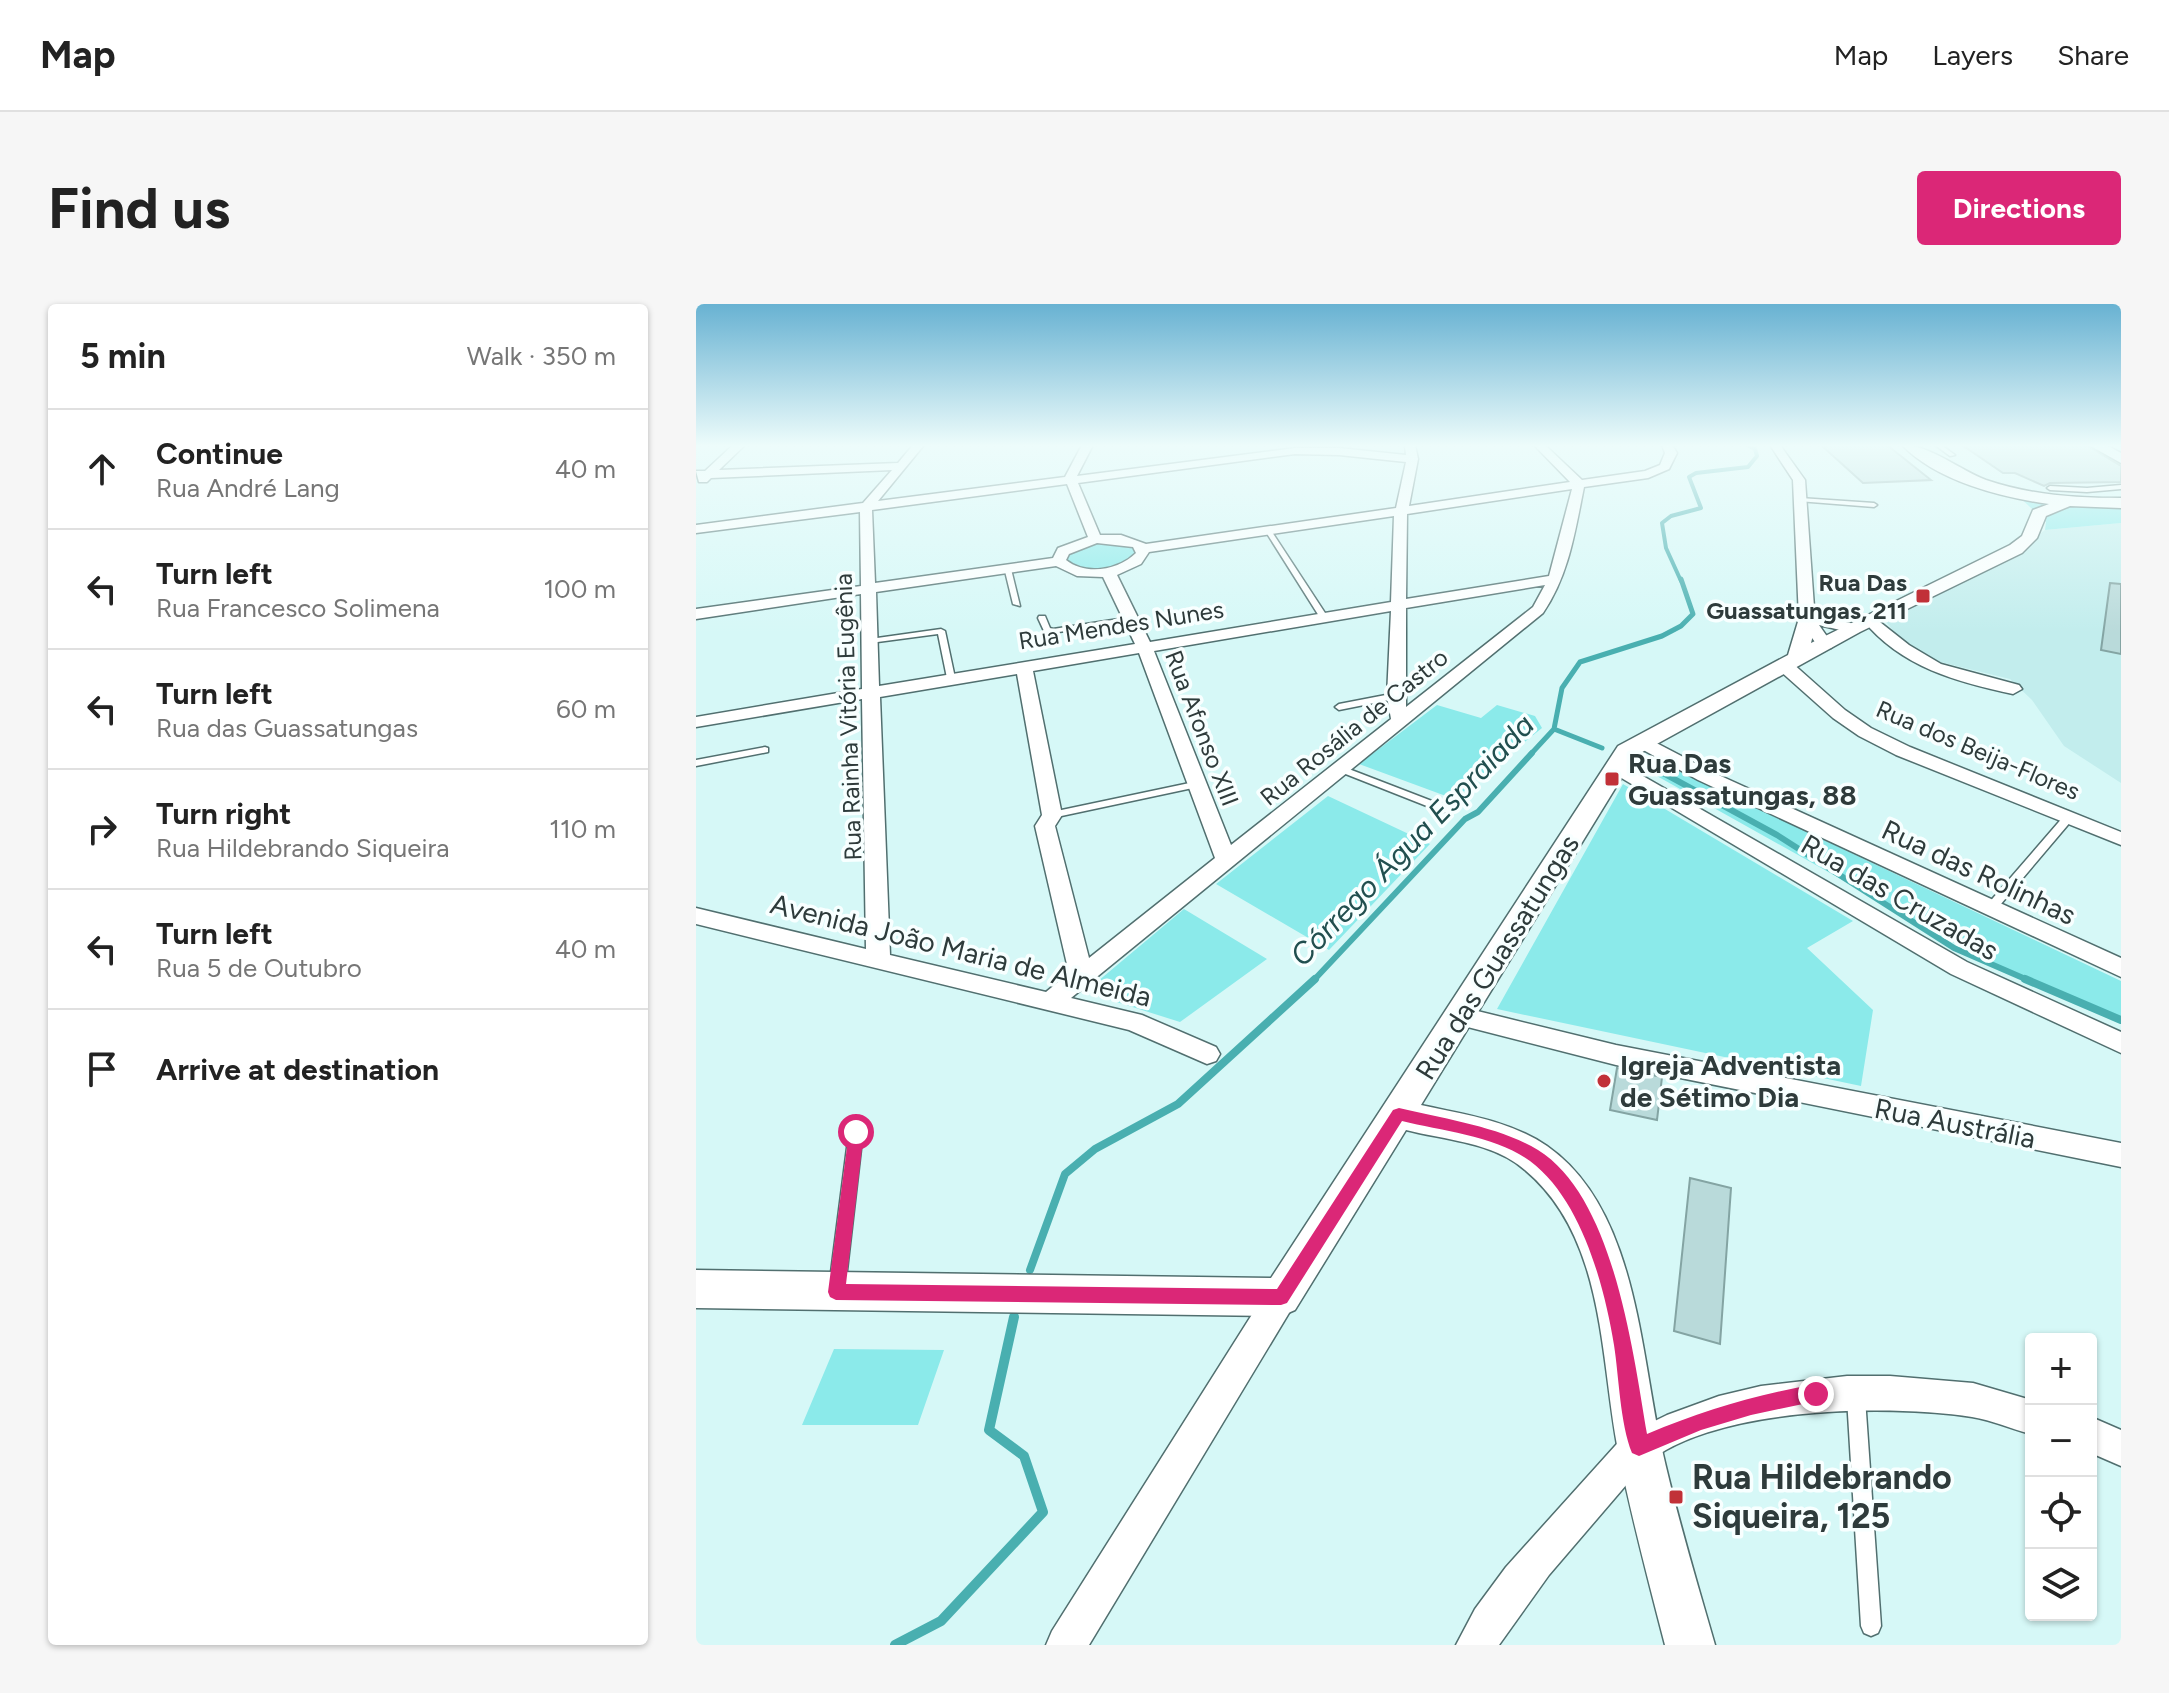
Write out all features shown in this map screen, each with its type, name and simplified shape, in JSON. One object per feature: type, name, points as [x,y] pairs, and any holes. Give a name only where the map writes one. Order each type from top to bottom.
[{"type":"street","name":"Rua Rainha Vitória Eugênia","points":[[866,508],[878,960]]},
{"type":"street","points":[[696,529],[869,508]]},
{"type":"street","points":[[1082,508],[1095,539]]},
{"type":"street","points":[[1400,722],[1396,696],[1402,508]]},
{"type":"street","points":[[1143,549],[1429,508]]},
{"type":"street","name":"Rua Rosália de Castro","points":[[1052,1000],[1538,610],[1547,599],[1555,579],[1573,508]]},
{"type":"street","points":[[1791,662],[1807,614],[1800,508]]},
{"type":"street","points":[[2021,508],[2034,523]]},
{"type":"street","name":"Rua das Guassatungas","points":[[1066,1645],[1281,1297],[1626,751],[1862,624],[2016,549],[2029,538],[2039,513],[2053,508]]},
{"type":"street","points":[[1059,561],[1059,556],[1071,546],[1095,539],[1121,539],[1139,544],[1143,549]]},
{"type":"street","points":[[697,617],[1059,561],[1071,570],[1108,572],[1139,560],[1143,549]]},
{"type":"street","name":"Rua Afonso XIII","points":[[1108,572],[1144,645],[1226,860]]},
{"type":"street","name":"Rua Mendes Nunes","points":[[696,722],[1555,579]]},
{"type":"street","points":[[1807,614],[1823,621],[1862,624],[1914,659],[1970,681],[2013,689]]},
{"type":"street","points":[[1807,614],[1825,645]]},
{"type":"street","name":"Rua dos Beija-Flores","points":[[1791,662],[1839,714],[1865,732],[1903,751],[2121,839]]},
{"type":"street","points":[[1024,665],[1052,815],[1045,826],[1081,974]]},
{"type":"street","name":"Rua das Rolinhas","points":[[1643,742],[1705,776],[2121,968]]},
{"type":"street","name":"Rua das Cruzadas","points":[[1615,766],[1959,968],[2121,1043]]},
{"type":"street","name":"Avenida João Maria de Almeida","points":[[696,916],[1052,1000],[1144,1026],[1207,1054]]},
{"type":"street","name":"Rua Austrália","points":[[1461,1016],[1616,1055],[2121,1155]]},
{"type":"street","points":[[1399,1114],[1511,1144],[1535,1156],[1573,1195],[1589,1222],[1604,1264],[1621,1332],[1639,1446],[1690,1645]]},
{"type":"street","points":[[696,1289],[1281,1297]]},
{"type":"street","points":[[1476,1645],[1496,1609],[1639,1446],[1751,1405],[1816,1394],[1856,1391],[1974,1400],[2025,1415]]},
{"type":"street","points":[[2097,1438],[2121,1448]]},
{"type":"lane","points":[[1269,532],[1323,616]]},
{"type":"lane","points":[[1007,569],[1017,604]]},
{"type":"lane","points":[[1042,618],[1047,629],[1052,631],[1132,619]]},
{"type":"lane","points":[[870,641],[942,631],[951,678]]},
{"type":"lane","points":[[1339,707],[1396,696]]},
{"type":"lane","points":[[696,763],[765,750]]},
{"type":"lane","points":[[1341,769],[1446,810]]},
{"type":"lane","points":[[1052,815],[1199,784]]},
{"type":"lane","points":[[1991,908],[2068,818]]},
{"type":"lane","points":[[836,1292],[856,1132]]},
{"type":"lane","points":[[1856,1391],[1871,1626]]},
{"type":"shaded area","points":[[2031,508],[2121,508],[2121,523],[2045,530],[2046,522]]},
{"type":"shaded area","points":[[2121,523],[2121,783],[2064,746],[2032,700],[2010,679],[1940,662],[1902,642],[1883,618],[2024,546],[2045,530]]},
{"type":"shaded area","points":[[1087,542],[1133,543],[1138,558],[1103,568],[1067,564],[1065,555]]},
{"type":"shaded area","points":[[1437,705],[1481,718],[1497,705],[1535,716],[1542,728],[1454,799],[1359,764]]},
{"type":"shaded area","points":[[1655,760],[2121,981],[2121,1022],[2003,970],[1648,771]]},
{"type":"shaded area","points":[[1623,784],[1853,921],[1807,948],[1873,1010],[1861,1086],[1497,1009]]},
{"type":"shaded area","points":[[1328,796],[1430,844],[1329,950],[1216,884]]},
{"type":"shaded area","points":[[1184,909],[1267,959],[1180,1022],[1085,992]]},
{"type":"shaded area","points":[[834,1349],[944,1350],[918,1425],[802,1425]]},
{"type":"building","points":[[2110,583],[2121,584],[2121,654],[2101,650]]},
{"type":"building","points":[[1617,1068],[1662,1077],[1657,1120],[1610,1110]]},
{"type":"building","points":[[1690,1178],[1731,1188],[1720,1344],[1674,1331]]},
{"type":"waterway","name":"Córrego Água Espraiada","points":[[1681,581],[1666,548],[1662,523],[1671,516],[1701,508]]},
{"type":"waterway","name":"Córrego Água Espraiada","points":[[1554,729],[1562,688],[1580,662],[1662,636],[1681,626],[1693,614],[1681,579]]},
{"type":"waterway","name":"Córrego Água Espraiada","points":[[1530,755],[1554,729]]},
{"type":"waterway","points":[[1554,729],[1602,748]]},
{"type":"waterway","name":"Córrego Água Espraiada","points":[[1314,980],[1465,819],[1478,812],[1532,753]]},
{"type":"waterway","points":[[1643,762],[1777,835],[1954,948],[2030,981]]},
{"type":"waterway","points":[[2025,979],[2121,1020]]},
{"type":"waterway","name":"Córrego Água Espraiada","points":[[1030,1270],[1065,1174],[1095,1149],[1178,1104],[1314,980]]},
{"type":"waterway","points":[[895,1645],[941,1621],[1043,1512],[1024,1456],[989,1430],[1014,1317]]},
{"type":"place","name":"Rua Das Guassatungas, 211","points":[[1923,596]]},
{"type":"place","name":"Rua Das Guassatungas, 88","points":[[1612,779]]},
{"type":"place","name":"Igreja Adventista de Sétimo Dia","points":[[1604,1081]]},
{"type":"place","name":"Rua Hildebrando Siqueira, 125","points":[[1676,1497]]},
{"type":"route","points":[[856,1132],[836,1292],[1281,1297],[1399,1114],[1479,1134],[1535,1156],[1573,1195],[1589,1222],[1604,1264],[1621,1332],[1639,1446],[1751,1405],[1816,1394]]}]
